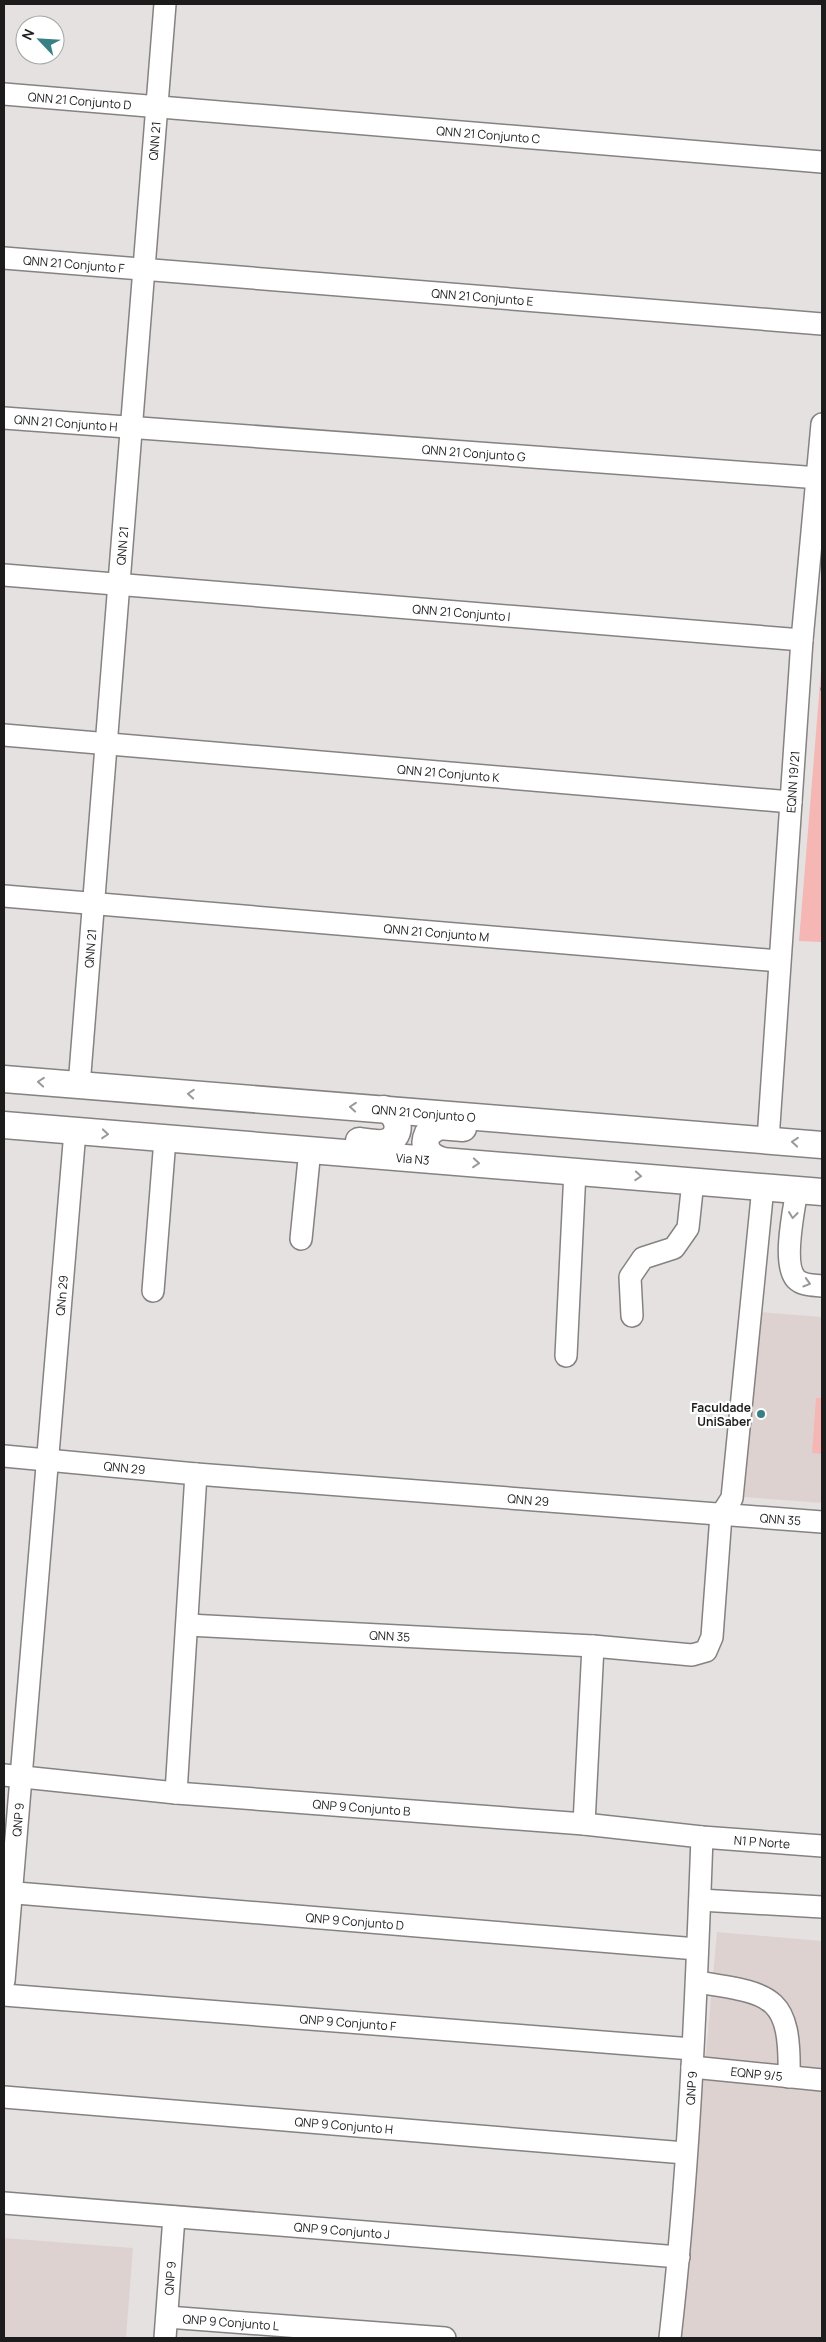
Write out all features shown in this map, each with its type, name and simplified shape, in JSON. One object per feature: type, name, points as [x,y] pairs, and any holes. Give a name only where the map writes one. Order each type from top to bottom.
[{"type":"main road","name":"QNN 21 Conjunto O","points":[[4,1079],[759,1139]]},
{"type":"main road","points":[[202,1142],[272,1134],[385,1143],[395,1135],[398,1124],[393,1114],[384,1109]]},
{"type":"main road","name":"Via N3","points":[[4,1125],[165,1140],[310,1149],[822,1192]]},
{"type":"main road","points":[[440,1160],[429,1154],[425,1144],[428,1133],[439,1126],[692,1148],[759,1139],[822,1145]]},
{"type":"street","name":"QNN 21","points":[[79,1086],[165,4]]},
{"type":"street","name":"QNN 21 Conjunto D","points":[[4,94],[156,106]]},
{"type":"street","name":"QNN 21 Conjunto C","points":[[156,106],[822,162]]},
{"type":"street","name":"QNN 21 Conjunto F","points":[[4,258],[143,270]]},
{"type":"street","name":"QNN 21 Conjunto E","points":[[143,270],[822,324]]},
{"type":"street","name":"QNN 21 Conjunto H","points":[[4,418],[130,428]]},
{"type":"street","name":"EQNN 19/21","points":[[759,1139],[779,961],[802,640],[819,478],[822,424]]},
{"type":"street","name":"QNN 21 Conjunto G","points":[[130,428],[819,478]]},
{"type":"street","name":"QNN 21 Conjunto I","points":[[4,576],[802,640]]},
{"type":"street","name":"QNN 21 Conjunto K","points":[[4,735],[791,802]]},
{"type":"street","name":"QNN 21 Conjunto M","points":[[4,896],[779,961]]},
{"type":"street","name":"QNn 29","points":[[47,1460],[75,1131]]},
{"type":"street","points":[[153,1291],[165,1140]]},
{"type":"street","points":[[302,1239],[310,1149]]},
{"type":"street","points":[[566,1356],[575,1171]]},
{"type":"street","points":[[632,1316],[630,1277],[643,1258],[674,1248],[688,1228],[693,1180]]},
{"type":"street","points":[[721,1515],[732,1498],[763,1187]]},
{"type":"street","points":[[797,1190],[790,1241],[791,1266],[796,1279],[805,1285],[822,1286]]},
{"type":"street","name":"QNN 29","points":[[4,1456],[196,1474],[721,1515]]},
{"type":"street","points":[[12,1776],[47,1460]]},
{"type":"street","points":[[176,1793],[196,1474]]},
{"type":"street","name":"QNN 35","points":[[188,1625],[593,1646],[692,1654],[706,1651],[712,1638],[721,1515],[822,1522]]},
{"type":"street","points":[[584,1824],[593,1646]]},
{"type":"street","name":"QNP 9 Conjunto B","points":[[12,1776],[176,1793],[584,1824],[702,1837]]},
{"type":"street","name":"QNP 9","points":[[4,1981],[12,1776]]},
{"type":"street","name":"QNP 9","points":[[670,2338],[679,2257],[697,1982],[702,1837]]},
{"type":"street","name":"N1 P Norte","points":[[702,1837],[822,1846]]},
{"type":"street","name":"QNP 9 Conjunto D","points":[[8,1892],[697,1949]]},
{"type":"street","points":[[700,1900],[822,1907]]},
{"type":"street","points":[[697,1982],[749,1991],[767,1998],[779,2010],[787,2025],[790,2043],[789,2077]]},
{"type":"street","name":"QNP 9 Conjunto F","points":[[4,1995],[692,2058]]},
{"type":"street","name":"EQNP 9/5","points":[[692,2058],[789,2077],[822,2080]]},
{"type":"street","name":"QNP 9 Conjunto H","points":[[4,2097],[685,2153]]},
{"type":"street","name":"QNP 9 Conjunto J","points":[[4,2203],[679,2257]]},
{"type":"street","name":"QNP 9","points":[[165,2338],[174,2217]]},
{"type":"street","name":"QNP 9 Conjunto L","points":[[167,2317],[445,2338]]},
{"type":"shaded area","points":[[822,659],[822,942],[799,941]]},
{"type":"shaded area","points":[[760,1312],[822,1317],[822,1503],[744,1497]]},
{"type":"shaded area","points":[[816,1398],[822,1398],[822,1454],[812,1453]]},
{"type":"shaded area","points":[[717,1932],[822,1941],[822,2338],[680,2338]]},
{"type":"shaded area","points":[[4,2238],[133,2248],[126,2338],[4,2338]]},
{"type":"place","name":"Faculdade UniSaber","points":[[761,1414]]}]
